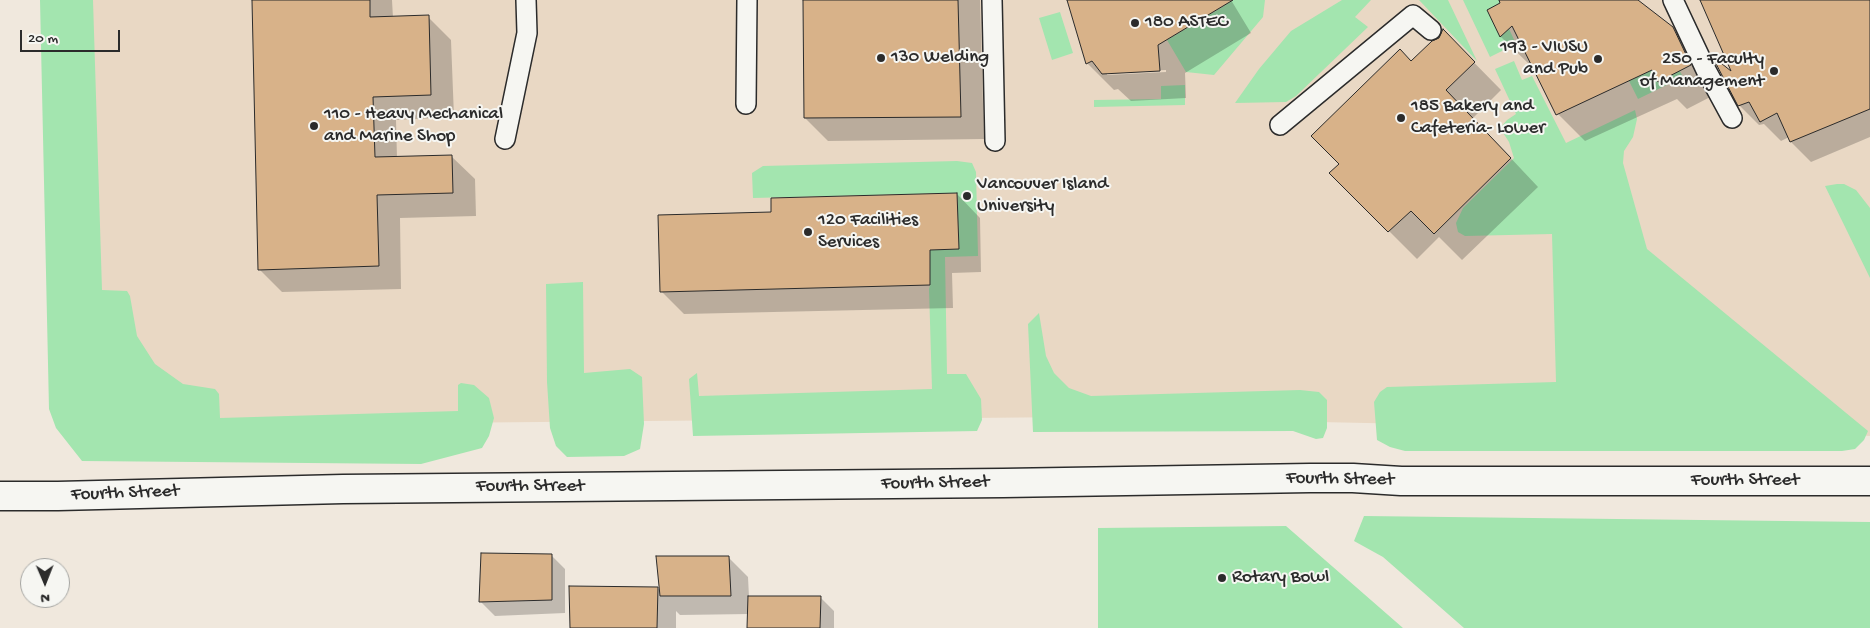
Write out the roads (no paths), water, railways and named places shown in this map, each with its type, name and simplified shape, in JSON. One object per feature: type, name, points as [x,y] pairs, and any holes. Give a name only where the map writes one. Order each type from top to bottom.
[{"type":"street","name":"Fourth Street","points":[[0,496],[343,488],[984,483],[1310,478],[1401,481],[1870,481]]},
{"type":"lane","points":[[506,139],[527,33],[526,0]]},
{"type":"lane","points":[[746,104],[747,0]]},
{"type":"lane","points":[[992,0],[995,141]]},
{"type":"lane","points":[[1673,0],[1706,70],[1732,118]]},
{"type":"lane","points":[[1280,125],[1414,16],[1431,30]]},
{"type":"place","name":"180 ASTEC","points":[[1135,23]]},
{"type":"place","name":"130 Welding","points":[[881,58]]},
{"type":"place","name":"193 - VIUSU and Pub","points":[[1598,59]]},
{"type":"place","name":"250 - Faculty of Management","points":[[1774,71]]},
{"type":"place","name":"185 Bakery and Cafeteria- Lower","points":[[1401,118]]},
{"type":"place","name":"110 - Heavy Mechanical and Marine Shop","points":[[314,126]]},
{"type":"place","name":"Vancouver Island University","points":[[967,196]]},
{"type":"place","name":"120 Facilities Services","points":[[808,232]]},
{"type":"place","name":"Rotary Bowl","points":[[1222,578]]}]
